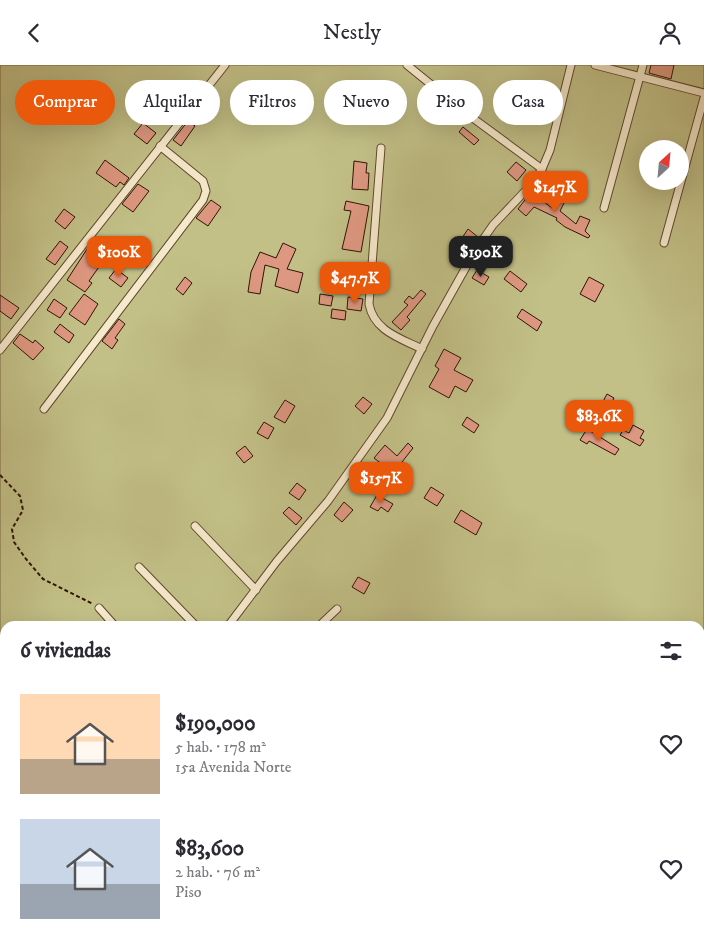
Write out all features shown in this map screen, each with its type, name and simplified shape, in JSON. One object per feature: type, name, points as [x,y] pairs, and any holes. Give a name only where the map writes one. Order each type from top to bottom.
[{"type":"street","points":[[0,350],[225,65]]},
{"type":"street","points":[[407,65],[470,116],[542,169]]},
{"type":"street","points":[[232,621],[277,561],[328,501],[387,418],[422,349],[476,251],[494,225],[530,186],[542,169],[550,150],[572,65]]},
{"type":"street","points":[[596,65],[704,93]]},
{"type":"street","points":[[604,208],[643,65]]},
{"type":"street","points":[[664,243],[704,98]]},
{"type":"street","points":[[44,409],[203,200],[206,191],[202,181],[160,146]]},
{"type":"street","points":[[381,147],[369,304],[371,316],[380,326],[422,349]]},
{"type":"street","points":[[195,526],[256,590]]},
{"type":"street","points":[[139,567],[191,621]]},
{"type":"street","points":[[99,608],[111,621]]},
{"type":"street","points":[[325,621],[337,609]]},
{"type":"path","points":[[0,475],[20,496],[23,509],[12,529],[14,542],[26,559],[43,579],[99,608]]},
{"type":"shaded area","points":[[0,65],[704,65],[704,621],[0,621]]},
{"type":"building","points":[[651,65],[674,65],[671,79],[649,73]]},
{"type":"building","points":[[141,125],[146,125],[156,133],[147,144],[134,134]]},
{"type":"building","points":[[185,125],[195,126],[181,146],[173,140]]},
{"type":"building","points":[[463,127],[479,140],[474,145],[459,132]]},
{"type":"building","points":[[105,160],[129,178],[124,185],[120,182],[116,187],[96,173]]},
{"type":"building","points":[[354,161],[367,163],[366,173],[369,173],[368,190],[352,189]]},
{"type":"building","points":[[516,162],[526,170],[517,181],[507,172]]},
{"type":"building","points":[[138,184],[149,191],[133,212],[122,204]]},
{"type":"building","points":[[531,192],[552,208],[557,197],[565,201],[560,211],[576,224],[580,216],[590,220],[585,231],[590,236],[588,238],[565,227],[556,220],[557,218],[534,207],[526,216],[518,209]]},
{"type":"building","points":[[211,200],[221,207],[208,226],[196,218]]},
{"type":"building","points":[[346,201],[369,206],[361,252],[342,249],[351,211],[344,210]]},
{"type":"building","points":[[64,209],[75,217],[65,229],[55,221]]},
{"type":"building","points":[[468,229],[478,237],[473,245],[462,238]]},
{"type":"building","points":[[60,241],[68,247],[55,265],[46,259]]},
{"type":"building","points":[[283,243],[296,249],[287,269],[303,273],[298,293],[275,286],[279,269],[265,265],[260,294],[248,292],[251,272],[260,252],[276,258]]},
{"type":"building","points":[[89,246],[106,257],[89,281],[92,283],[85,292],[67,280]]},
{"type":"building","points":[[116,269],[128,278],[121,287],[109,278]]},
{"type":"building","points":[[477,270],[489,277],[484,285],[472,278]]},
{"type":"building","points":[[510,271],[527,284],[521,292],[504,279]]},
{"type":"building","points":[[185,277],[192,283],[183,295],[176,289]]},
{"type":"building","points":[[589,277],[604,285],[595,302],[580,294]]},
{"type":"building","points":[[421,290],[426,294],[407,317],[410,320],[401,330],[392,322],[408,305],[404,302],[409,296],[413,299]]},
{"type":"building","points":[[84,294],[98,304],[85,325],[69,314]]},
{"type":"building","points":[[320,294],[333,296],[331,306],[319,304]]},
{"type":"building","points":[[0,295],[19,308],[11,319],[0,311]]},
{"type":"building","points":[[348,297],[363,299],[361,311],[347,309]]},
{"type":"building","points":[[54,299],[67,308],[60,318],[47,310]]},
{"type":"building","points":[[332,309],[346,311],[345,320],[331,318]]},
{"type":"building","points":[[522,309],[542,322],[537,331],[517,317]]},
{"type":"building","points":[[119,319],[125,324],[115,338],[118,340],[112,349],[102,341]]},
{"type":"building","points":[[60,324],[74,335],[69,343],[54,332]]},
{"type":"building","points":[[20,334],[33,343],[35,340],[44,348],[33,360],[13,343]]},
{"type":"building","points":[[444,349],[461,358],[454,370],[473,380],[466,392],[455,386],[449,398],[429,387],[439,369],[435,366]]},
{"type":"building","points":[[607,394],[614,398],[606,413],[599,409]]},
{"type":"building","points":[[363,397],[372,404],[364,414],[355,406]]},
{"type":"building","points":[[285,400],[295,406],[285,423],[274,417]]},
{"type":"building","points":[[467,417],[479,425],[474,433],[462,425]]},
{"type":"building","points":[[264,422],[274,428],[268,439],[257,433]]},
{"type":"building","points":[[633,425],[644,431],[640,438],[644,440],[640,446],[620,435],[623,430],[629,433]]},
{"type":"building","points":[[587,429],[619,449],[615,455],[589,441],[587,444],[580,440]]},
{"type":"building","points":[[408,443],[413,448],[402,462],[406,464],[397,476],[374,458],[385,445],[397,456]]},
{"type":"building","points":[[245,446],[253,456],[244,463],[236,453]]},
{"type":"building","points":[[297,483],[306,490],[299,500],[289,493]]},
{"type":"building","points":[[431,487],[444,495],[437,506],[424,498]]},
{"type":"building","points":[[377,495],[393,504],[388,512],[381,507],[378,511],[370,507]]},
{"type":"building","points":[[344,502],[353,510],[342,522],[334,515]]},
{"type":"building","points":[[289,507],[302,518],[296,525],[283,513]]},
{"type":"building","points":[[461,510],[482,523],[476,535],[454,522]]},
{"type":"building","points":[[358,577],[370,583],[364,594],[352,587]]}]
